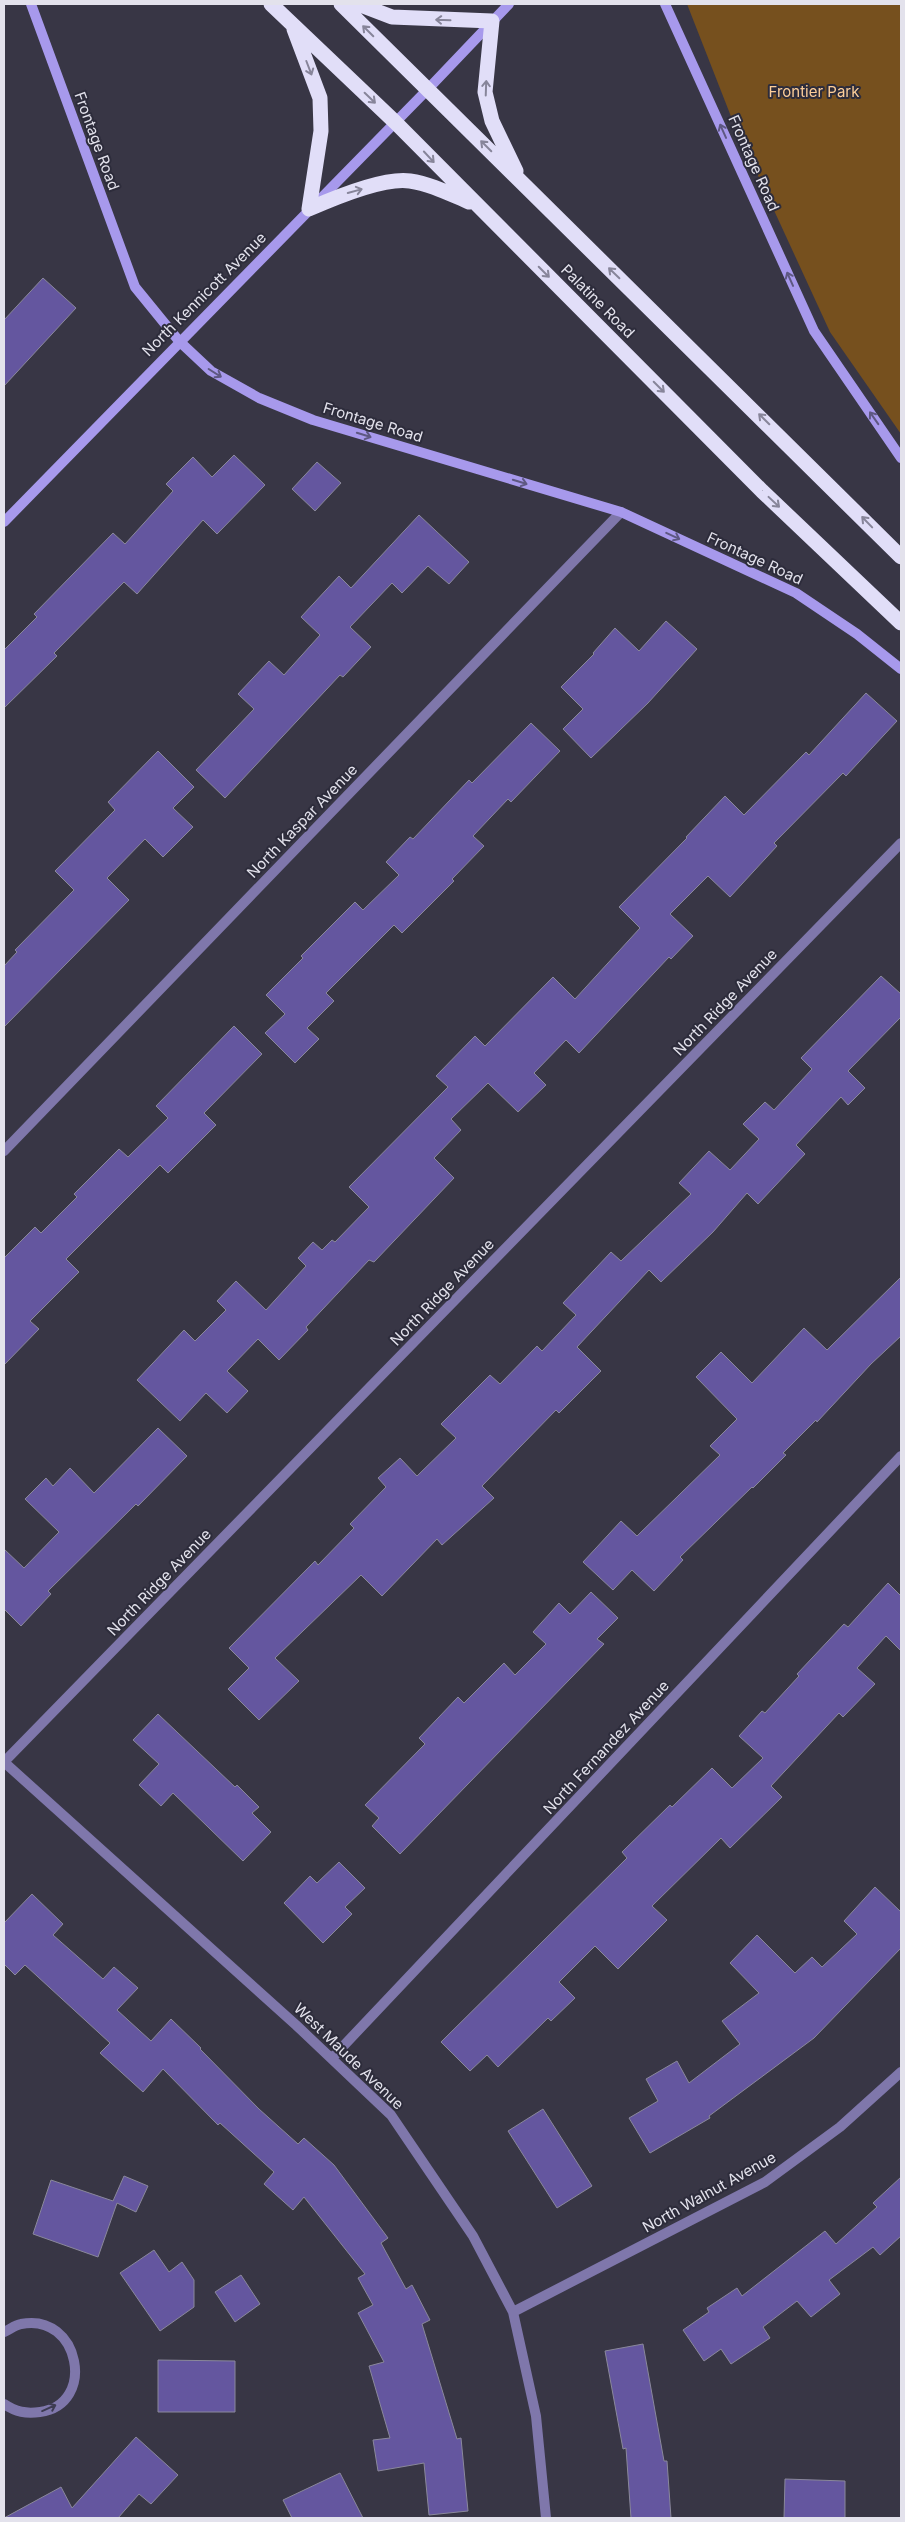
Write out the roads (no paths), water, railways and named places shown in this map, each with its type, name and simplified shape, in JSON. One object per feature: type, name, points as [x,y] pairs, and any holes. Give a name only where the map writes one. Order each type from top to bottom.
[{"type":"highway","name":"Palatine Road","points":[[271,4],[395,122],[762,491],[901,623]]},
{"type":"highway","name":"Palatine Road","points":[[341,4],[901,557]]},
{"type":"highway","points":[[358,4],[392,17],[492,21],[484,92],[492,121],[521,181]]},
{"type":"highway","points":[[291,22],[320,98],[321,131],[309,209]]},
{"type":"highway","points":[[309,209],[348,193],[409,180],[435,187],[479,206]]},
{"type":"street","name":"Frontage Road","points":[[31,4],[135,287],[179,341],[211,371],[259,398],[313,420],[621,512],[796,593],[857,634],[901,669]]},
{"type":"street","name":"North Kennicott Avenue","points":[[4,522],[179,341],[428,89],[508,4]]},
{"type":"street","name":"Frontage Road","points":[[665,4],[814,331],[901,458]]},
{"type":"street","name":"North Kaspar Avenue","points":[[4,1151],[621,512]]},
{"type":"street","name":"North Ridge Avenue","points":[[4,1762],[901,843]]},
{"type":"street","name":"North Fernandez Avenue","points":[[332,2058],[901,1456]]},
{"type":"street","name":"West Maude Avenue","points":[[4,1762],[332,2058],[391,2115],[473,2236],[513,2312],[536,2416],[546,2518]]},
{"type":"street","name":"North Walnut Avenue","points":[[513,2312],[765,2182],[840,2128],[901,2072]]},
{"type":"street","points":[[4,2332],[21,2324],[44,2325],[55,2330],[66,2341],[74,2355],[76,2370],[74,2382],[67,2396],[59,2404],[45,2412],[27,2414],[4,2404]]},
{"type":"park label","name":"Frontier Park","points":[[814,91]]}]
